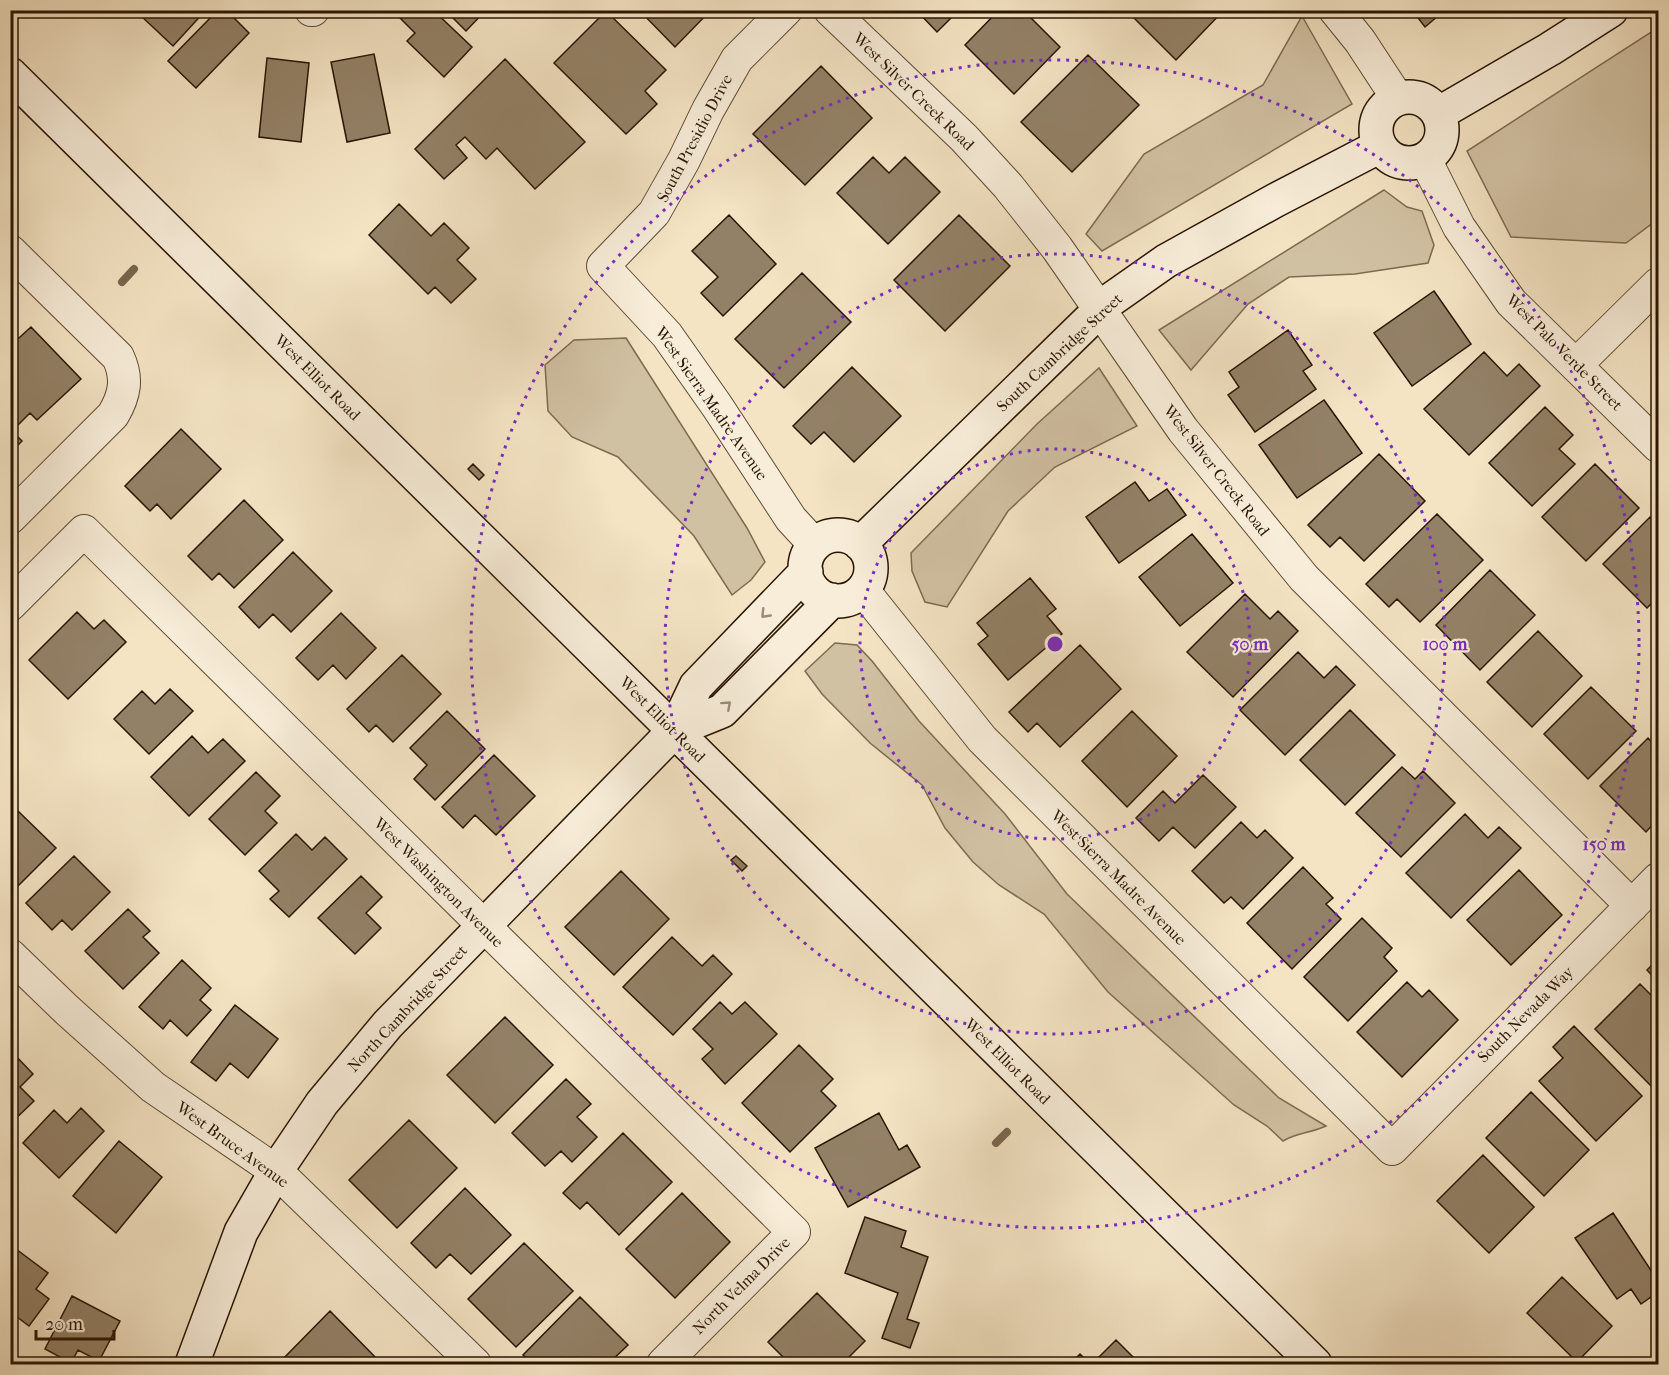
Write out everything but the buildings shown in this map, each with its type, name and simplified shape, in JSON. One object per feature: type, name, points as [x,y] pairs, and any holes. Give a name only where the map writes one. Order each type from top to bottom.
[{"type":"street","name":"South Presidio Drive","points":[[603,266],[654,213],[737,59],[786,10]]},
{"type":"street","name":"West Silver Creek Road","points":[[830,10],[964,138],[1008,186],[1057,248],[1183,430],[1304,578],[1632,906]]},
{"type":"street","points":[[1335,10],[1360,41],[1398,99]]},
{"type":"street","points":[[1438,114],[1550,49],[1611,10]]},
{"type":"street","name":"West Elliot Road","points":[[15,88],[675,730],[1315,1365]]},
{"type":"street","points":[[1409,97],[1421,99],[1438,114],[1442,124],[1442,134],[1434,153],[1425,159],[1416,163],[1406,163],[1396,160],[1380,146],[1377,124],[1381,113],[1398,99],[1409,97]]},
{"type":"street","name":"South Cambridge Street","points":[[860,544],[1109,301],[1166,261],[1380,146]]},
{"type":"street","name":"West Palo Verde Street","points":[[1425,159],[1459,227],[1511,302],[1659,446]]},
{"type":"street","points":[[10,251],[118,357],[124,370],[125,385],[121,401],[113,415],[10,518]]},
{"type":"street","name":"West Sierra Madre Avenue","points":[[603,266],[667,335],[791,519],[810,558]]},
{"type":"street","points":[[1576,365],[1659,284]]},
{"type":"street","name":"West Washington Avenue","points":[[10,605],[84,531],[794,1232]]},
{"type":"street","points":[[675,730],[696,686],[810,558],[833,536],[852,538],[860,544],[867,552],[871,572],[863,590],[849,600],[831,600],[810,585],[810,558]]},
{"type":"street","name":"West Sierra Madre Avenue","points":[[863,590],[982,740],[1392,1149]]},
{"type":"street","points":[[675,730],[722,711],[831,600]]},
{"type":"street","name":"North Cambridge Street","points":[[192,1365],[241,1232],[276,1171],[322,1103],[388,1024],[675,730]]},
{"type":"street","name":"South Nevada Way","points":[[1392,1149],[1659,879]]},
{"type":"street","name":"West Bruce Avenue","points":[[10,955],[153,1087],[276,1171],[476,1365]]},
{"type":"street","name":"North Velma Drive","points":[[663,1365],[794,1232]]},
{"type":"shaded area","points":[[1302,16],[1352,104],[1102,251],[1086,234],[1144,154],[1263,85]]},
{"type":"shaded area","points":[[1658,26],[1658,219],[1626,243],[1511,237],[1467,151]]},
{"type":"shaded area","points":[[1384,190],[1407,207],[1422,211],[1434,245],[1428,263],[1355,274],[1289,277],[1248,304],[1191,370],[1159,330]]},
{"type":"shaded area","points":[[626,338],[747,528],[765,562],[751,580],[732,595],[694,536],[618,457],[572,437],[548,411],[545,365],[574,340]]},
{"type":"shaded area","points":[[1099,368],[1137,426],[1055,467],[1008,511],[947,607],[925,602],[912,571],[911,553],[1037,424]]},
{"type":"shaded area","points":[[835,643],[857,645],[872,661],[919,721],[1005,814],[1067,894],[1279,1098],[1326,1126],[1283,1141],[1267,1126],[1234,1105],[1108,992],[1044,914],[999,885],[973,862],[945,828],[922,785],[870,743],[822,694],[805,671]]},
{"type":"waterway","points":[[122,282],[134,269]]},
{"type":"waterway","points":[[996,1143],[1007,1132]]}]
